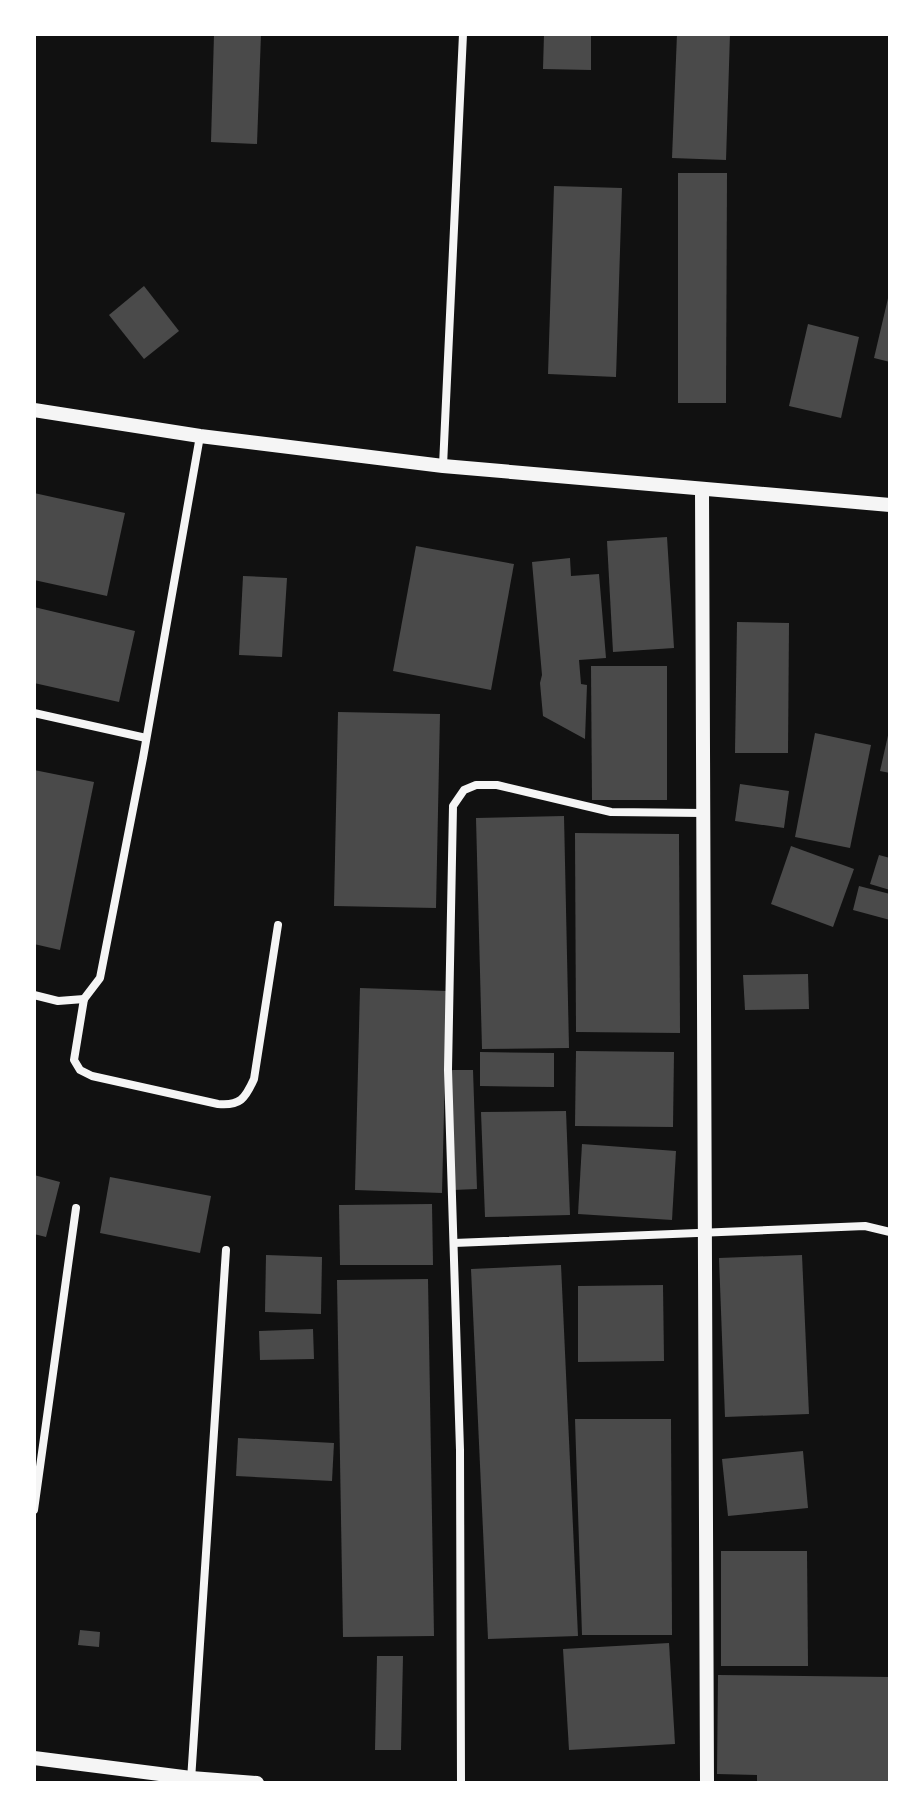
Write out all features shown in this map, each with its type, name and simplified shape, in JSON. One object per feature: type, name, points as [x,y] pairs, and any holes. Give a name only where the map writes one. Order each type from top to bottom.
[{"type":"street","points":[[443,466],[463,34]]},
{"type":"street","points":[[34,410],[200,436],[443,466],[890,505]]},
{"type":"street","points":[[200,436],[100,978],[84,999],[74,1060],[80,1070],[92,1076],[233,1105],[247,1095],[254,1079],[278,925]]},
{"type":"street","points":[[702,489],[707,1783]]},
{"type":"street","points":[[34,713],[146,738]]},
{"type":"street","points":[[461,1783],[460,1450],[448,1070],[453,806],[464,790],[476,785],[497,785],[611,812],[703,813]]},
{"type":"street","points":[[34,995],[58,1001],[84,999]]},
{"type":"street","points":[[34,1510],[76,1208]]},
{"type":"street","points":[[454,1243],[865,1226],[890,1232]]},
{"type":"street","points":[[191,1781],[226,1250]]},
{"type":"street","points":[[34,1758],[191,1781],[257,1783]]},
{"type":"building","points":[[214,34],[261,34],[257,144],[211,142]]},
{"type":"building","points":[[544,34],[591,34],[591,70],[543,69]]},
{"type":"building","points":[[677,34],[730,34],[726,160],[672,158]]},
{"type":"building","points":[[678,173],[727,173],[726,403],[678,403]]},
{"type":"building","points":[[554,186],[622,188],[616,377],[548,374]]},
{"type":"building","points":[[144,286],[179,331],[144,359],[109,315]]},
{"type":"building","points":[[890,294],[890,362],[874,358]]},
{"type":"building","points":[[808,324],[859,337],[841,418],[789,406]]},
{"type":"building","points":[[34,493],[125,513],[107,596],[34,580]]},
{"type":"building","points":[[667,537],[674,648],[613,652],[607,541]]},
{"type":"building","points":[[416,546],[514,564],[491,690],[393,671]]},
{"type":"building","points":[[570,558],[571,576],[599,574],[606,658],[579,660],[581,684],[587,685],[585,739],[543,716],[540,683],[542,675],[532,562]]},
{"type":"building","points":[[243,576],[287,578],[282,657],[239,655]]},
{"type":"building","points":[[34,607],[135,631],[119,702],[34,683]]},
{"type":"building","points":[[737,622],[789,623],[788,753],[735,753]]},
{"type":"building","points":[[591,666],[667,666],[667,800],[592,800]]},
{"type":"building","points":[[338,712],[440,714],[436,908],[334,906]]},
{"type":"building","points":[[890,731],[890,773],[880,771]]},
{"type":"building","points":[[815,733],[871,745],[850,848],[795,837]]},
{"type":"building","points":[[34,770],[94,782],[60,950],[34,944]]},
{"type":"building","points":[[740,784],[789,791],[784,828],[735,821]]},
{"type":"building","points":[[564,816],[569,1048],[482,1049],[476,818]]},
{"type":"building","points":[[575,833],[679,834],[680,1033],[576,1032]]},
{"type":"building","points":[[791,846],[854,869],[833,927],[771,904]]},
{"type":"building","points":[[879,855],[890,858],[890,890],[870,884]]},
{"type":"building","points":[[859,886],[890,894],[890,920],[853,910]]},
{"type":"building","points":[[808,974],[809,1009],[745,1010],[743,975]]},
{"type":"building","points":[[360,988],[447,991],[442,1193],[355,1190]]},
{"type":"building","points":[[576,1051],[674,1052],[673,1127],[575,1126]]},
{"type":"building","points":[[480,1052],[554,1053],[554,1087],[480,1086]]},
{"type":"building","points":[[449,1070],[473,1070],[477,1189],[453,1190]]},
{"type":"building","points":[[566,1111],[570,1215],[485,1217],[481,1112]]},
{"type":"building","points":[[582,1144],[676,1151],[672,1220],[578,1214]]},
{"type":"building","points":[[34,1175],[60,1182],[46,1237],[34,1234]]},
{"type":"building","points":[[110,1177],[211,1196],[200,1253],[100,1233]]},
{"type":"building","points":[[432,1204],[433,1265],[340,1265],[339,1205]]},
{"type":"building","points":[[266,1255],[322,1257],[321,1314],[265,1312]]},
{"type":"building","points":[[802,1255],[809,1414],[725,1417],[719,1258]]},
{"type":"building","points":[[561,1265],[578,1636],[488,1639],[471,1269]]},
{"type":"building","points":[[428,1279],[434,1636],[343,1637],[337,1280]]},
{"type":"building","points":[[663,1285],[664,1361],[578,1362],[578,1286]]},
{"type":"building","points":[[313,1329],[314,1359],[260,1360],[259,1331]]},
{"type":"building","points":[[575,1419],[671,1419],[672,1635],[582,1635]]},
{"type":"building","points":[[238,1438],[334,1443],[332,1481],[236,1476]]},
{"type":"building","points":[[803,1451],[808,1508],[728,1516],[722,1459]]},
{"type":"building","points":[[721,1551],[807,1551],[808,1666],[721,1666]]},
{"type":"building","points":[[80,1630],[100,1632],[99,1647],[78,1645]]},
{"type":"building","points":[[669,1643],[675,1744],[569,1750],[563,1649]]},
{"type":"building","points":[[377,1656],[403,1656],[401,1750],[375,1750]]},
{"type":"building","points":[[718,1675],[890,1677],[890,1783],[757,1783],[757,1775],[717,1774]]}]
